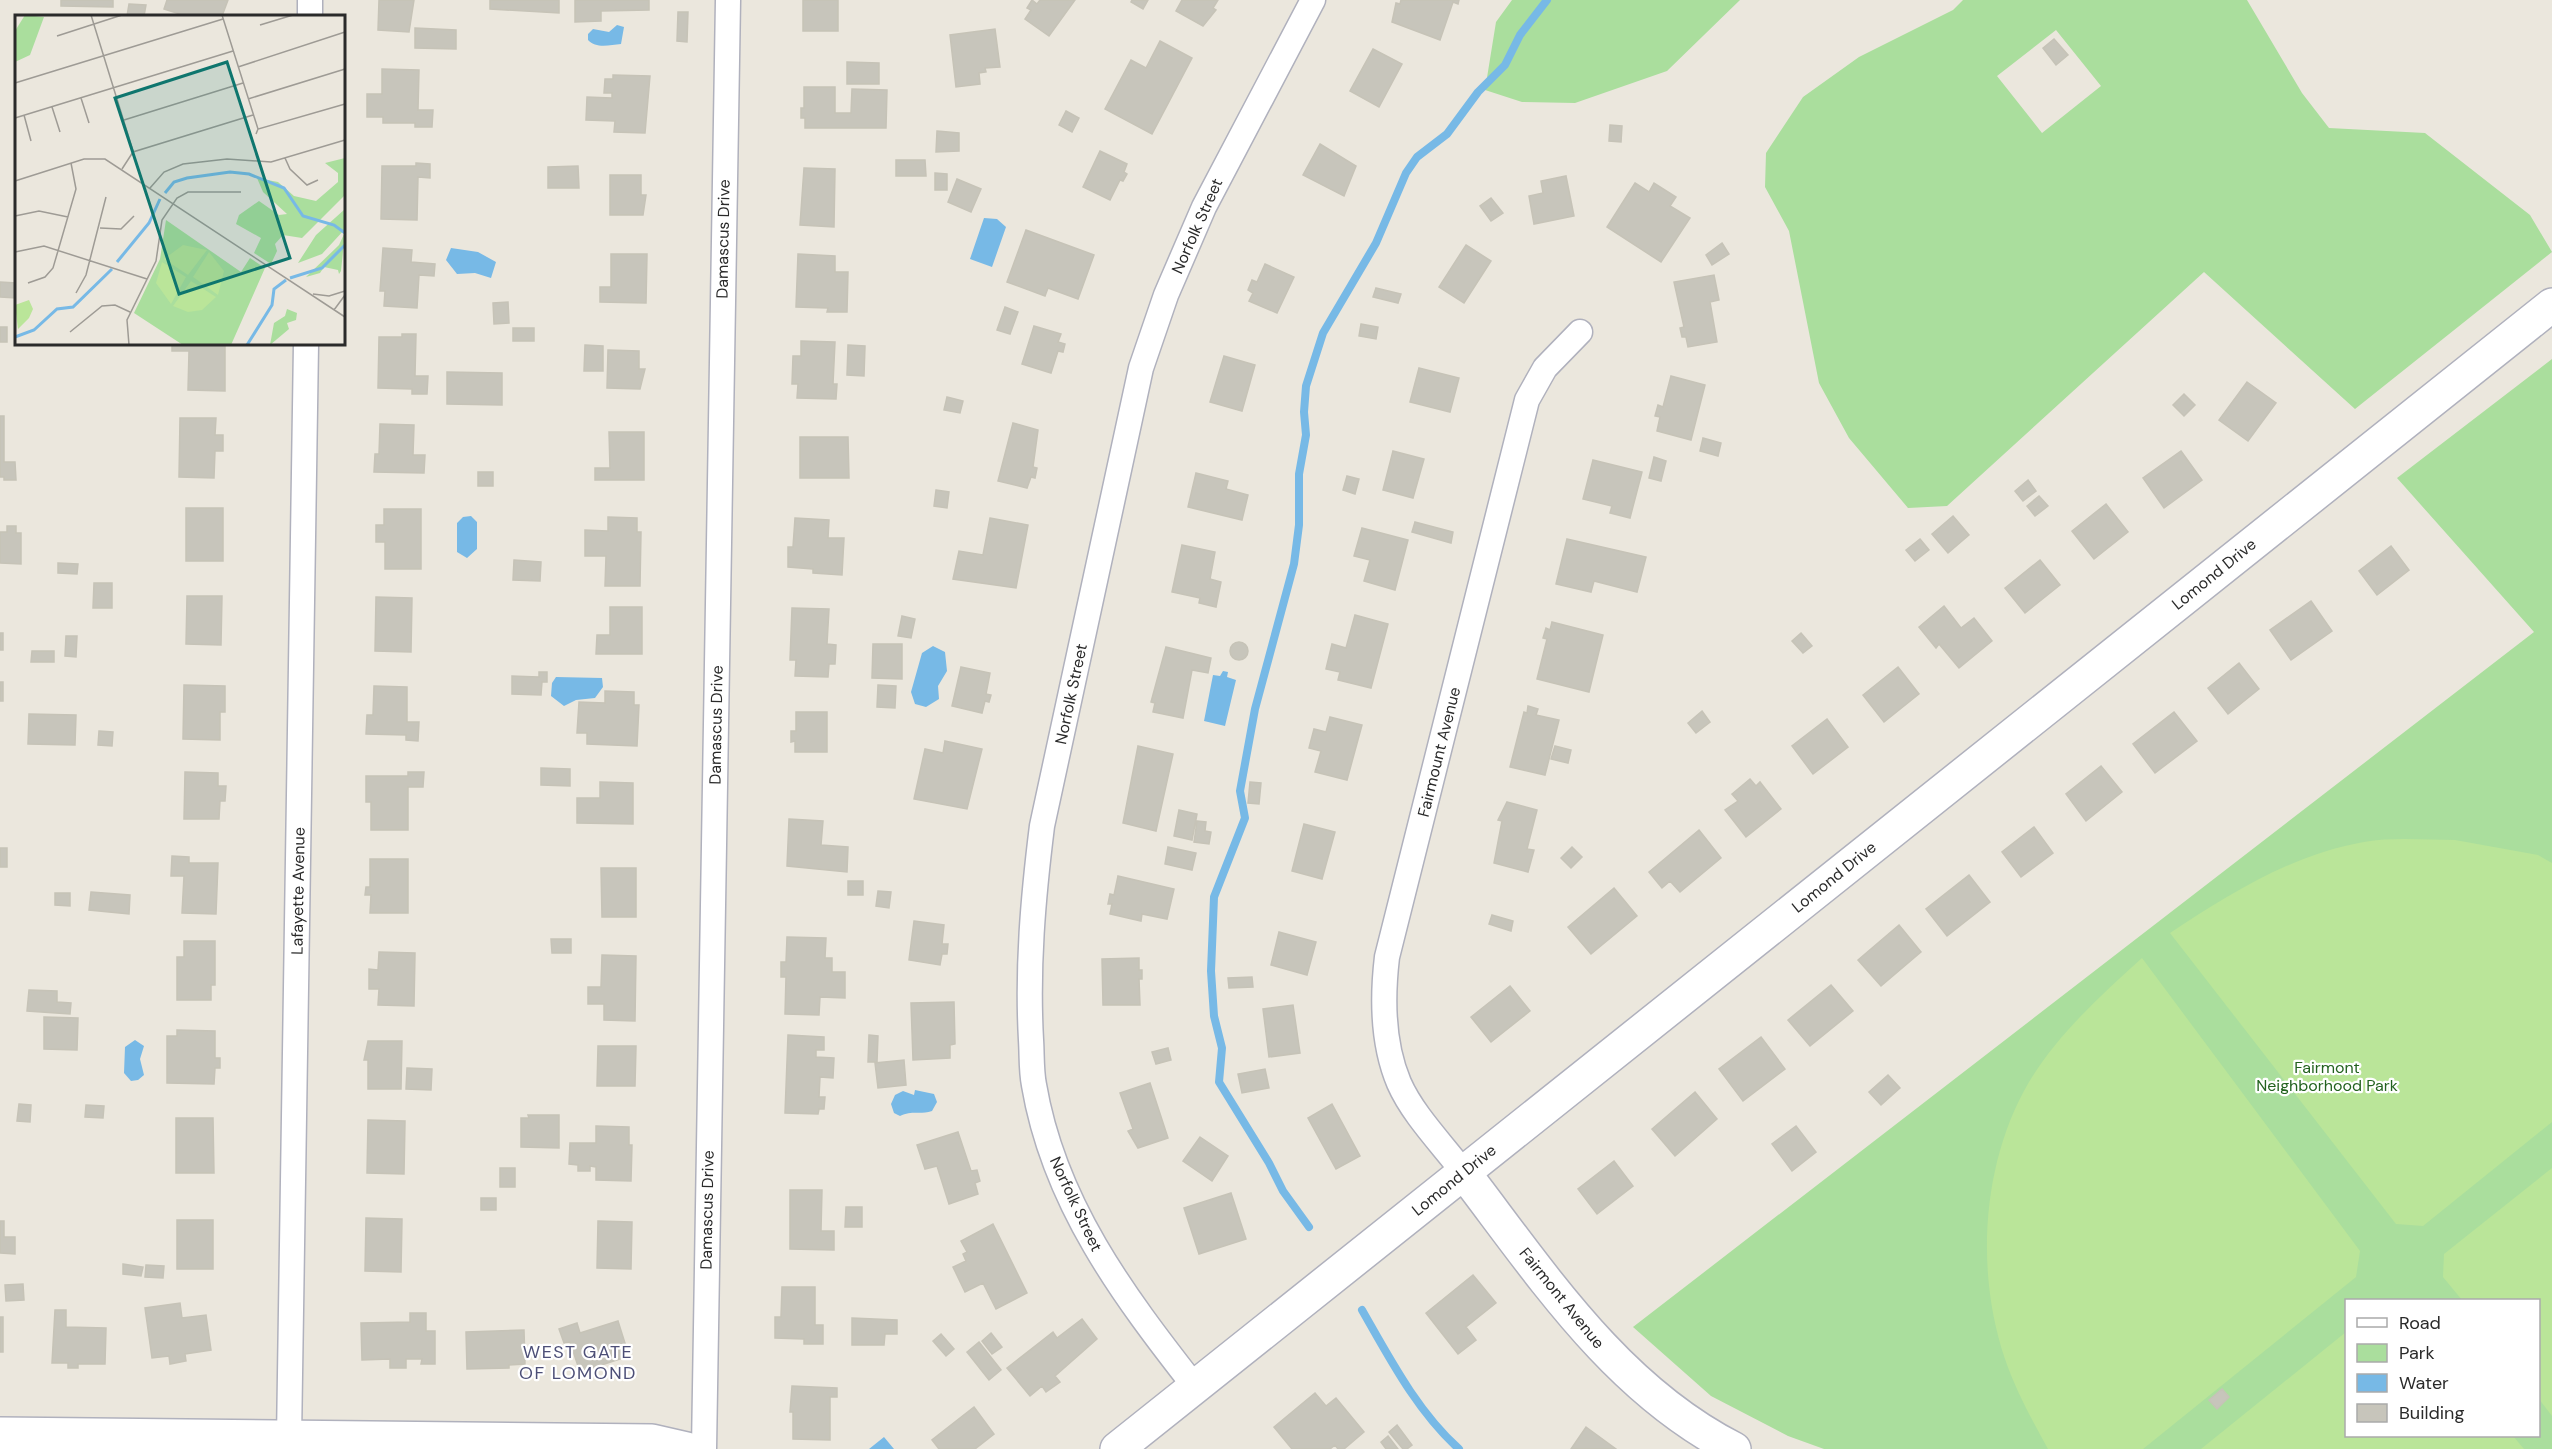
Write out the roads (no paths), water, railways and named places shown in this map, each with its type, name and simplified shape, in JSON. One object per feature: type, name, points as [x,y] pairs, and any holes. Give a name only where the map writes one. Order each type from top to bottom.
[{"type":"main road","name":"Lomond Drive","points":[[1117,1449],[2552,305]]},
{"type":"main road","name":"Fairmont Avenue","points":[[1464,1173],[1586,1332],[1613,1359],[1675,1412],[1734,1449]]},
{"type":"main road","points":[[0,1434],[289,1439],[652,1441],[687,1449]]},
{"type":"street","name":"Damascus Drive","points":[[705,1449],[728,0]]},
{"type":"street","name":"Norfolk Street","points":[[1195,1387],[1130,1304],[1098,1253],[1070,1199],[1053,1154],[1034,1085],[1028,993],[1032,902],[1042,826],[1141,368],[1166,296],[1204,207],[1313,0]]},
{"type":"street","name":"Fairmount Avenue","points":[[1464,1173],[1400,1084],[1386,1038],[1384,994],[1387,957],[1527,400],[1545,368],[1580,332]]},
{"type":"street","name":"Lafayette Avenue","points":[[289,1439],[306,345]]},
{"type":"water","points":[[617,25],[624,27],[621,44],[595,45],[588,40],[588,34],[593,29],[609,32]]},
{"type":"water","points":[[984,218],[997,219],[1006,227],[992,267],[970,259]]},
{"type":"water","points":[[451,248],[478,252],[496,262],[491,278],[475,273],[457,274],[446,260]]},
{"type":"water","points":[[471,516],[477,522],[477,549],[467,558],[457,552],[457,523],[463,517]]},
{"type":"water","points":[[933,646],[945,652],[947,671],[938,686],[939,699],[926,707],[915,704],[911,692],[922,653]]},
{"type":"water","points":[[1223,671],[1228,672],[1227,677],[1236,680],[1225,726],[1204,721],[1213,675],[1220,676]]},
{"type":"water","points":[[556,677],[602,678],[603,687],[595,698],[576,700],[564,706],[551,696],[552,683]]},
{"type":"water","points":[[135,1040],[144,1046],[140,1059],[144,1075],[138,1080],[131,1081],[124,1073],[125,1047]]},
{"type":"water","points":[[915,1090],[934,1094],[937,1102],[932,1111],[900,1116],[894,1113],[891,1104],[895,1095],[903,1091],[914,1095]]},
{"type":"water","points":[[884,1437],[894,1449],[869,1449]]},
{"type":"waterway","points":[[1309,1227],[1283,1191],[1269,1163],[1219,1082],[1222,1048],[1214,1016],[1211,971],[1214,897],[1245,818],[1240,791],[1255,709],[1294,564],[1299,525],[1299,474],[1306,435],[1304,412],[1306,386],[1323,333],[1376,243],[1406,173],[1417,157],[1447,134],[1478,92],[1505,65],[1520,35],[1547,0]]},
{"type":"waterway","points":[[1362,1310],[1417,1401],[1459,1449]]},
{"type":"district","name":"WEST GATE OF LOMOND","points":[[578,1362]]},
{"type":"park label","name":"Fairmont Neighborhood Park","points":[[2327,1076]]}]
